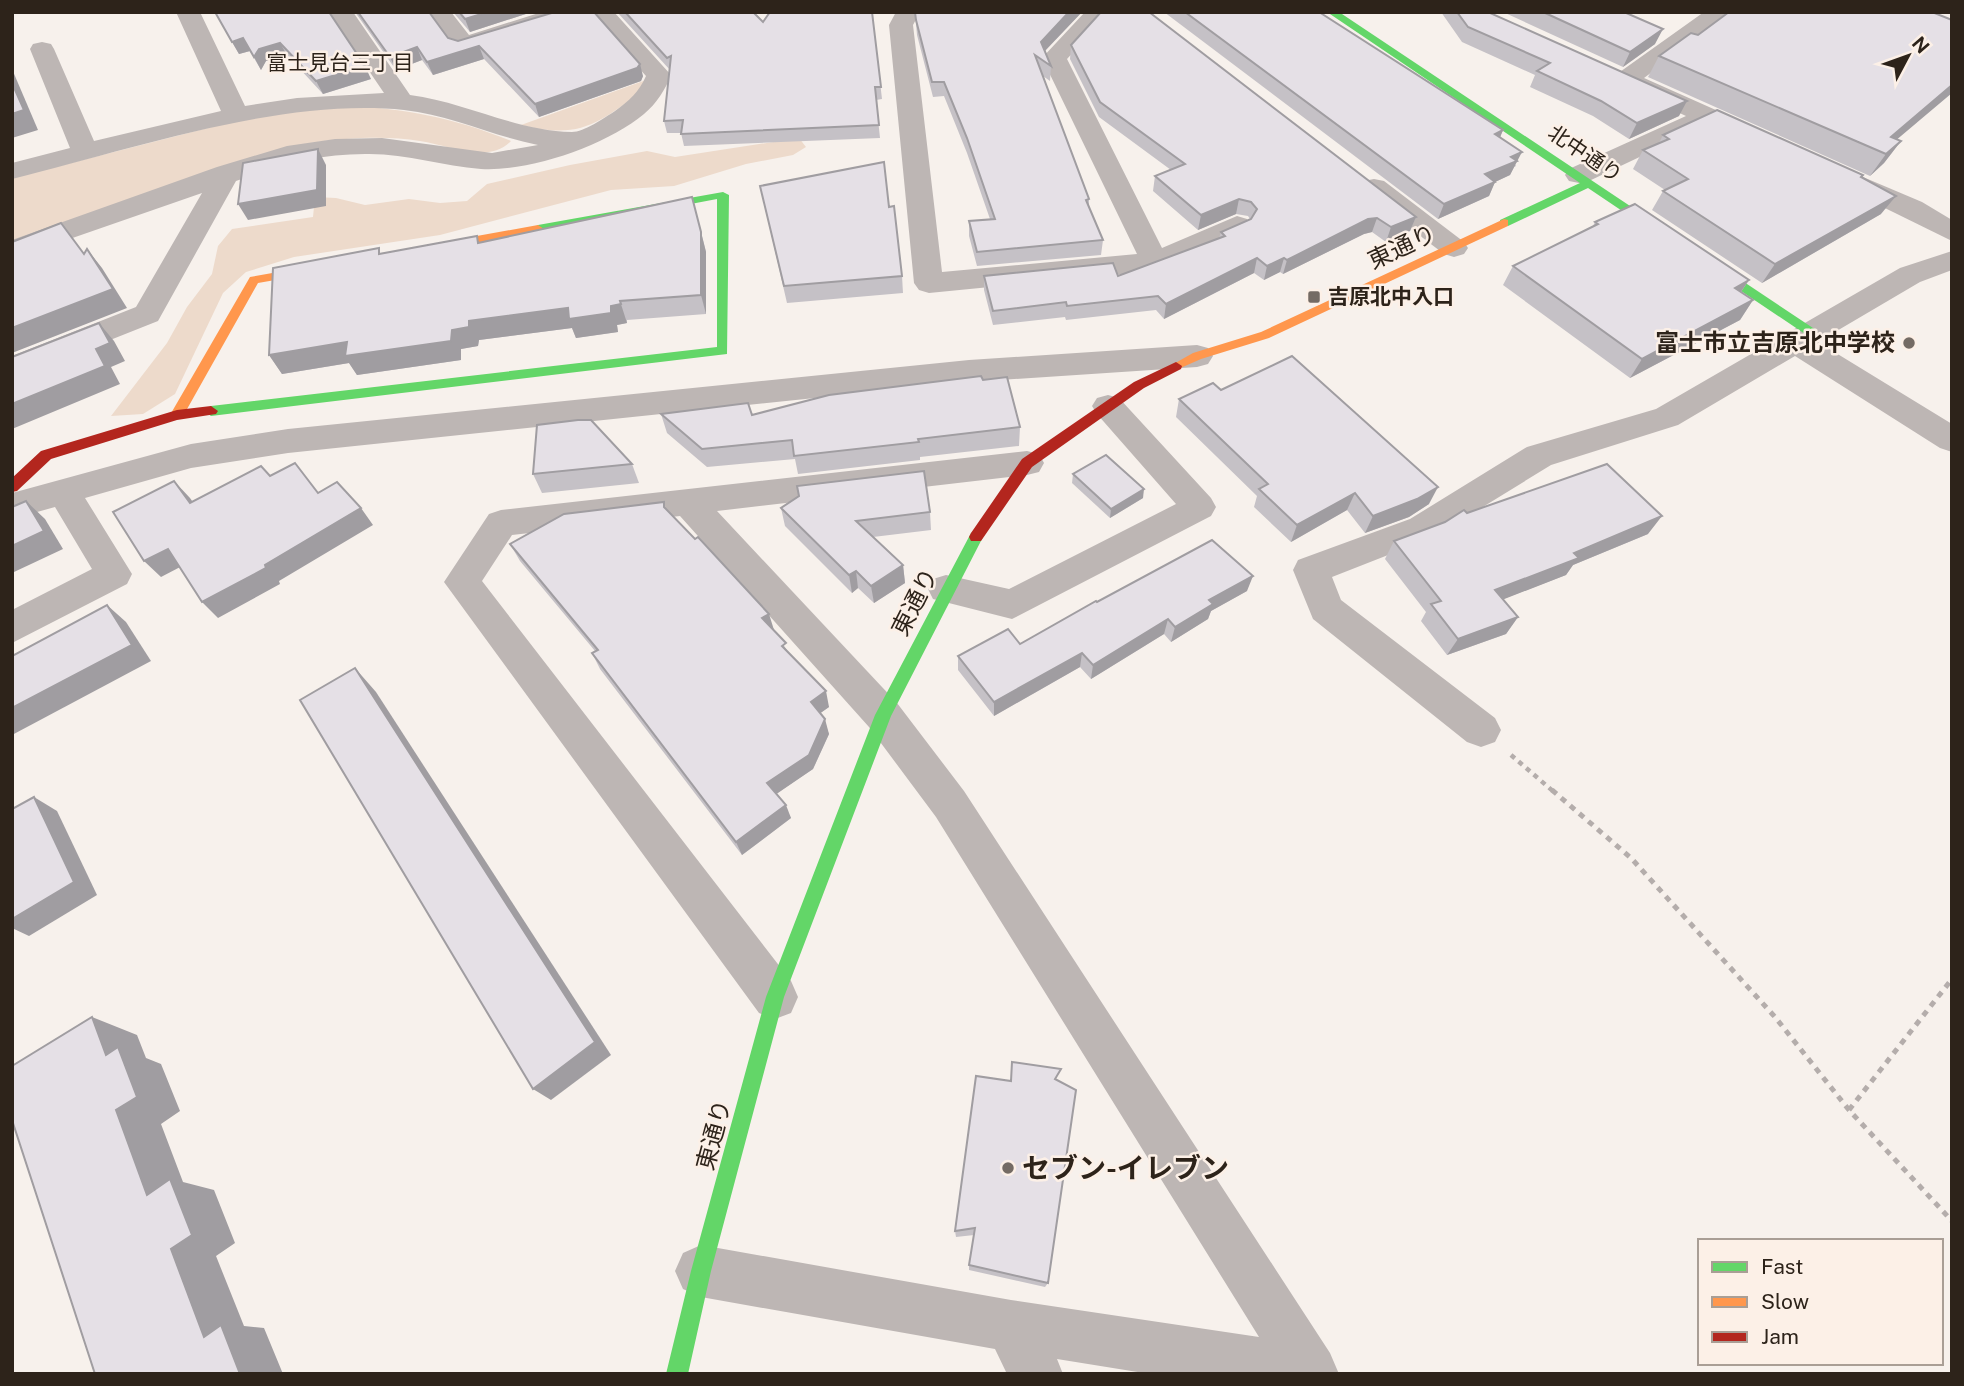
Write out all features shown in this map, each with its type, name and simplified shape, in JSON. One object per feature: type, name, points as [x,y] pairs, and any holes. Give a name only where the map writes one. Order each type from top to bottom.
[{"type":"street","points":[[188,12],[236,116]]},
{"type":"street","points":[[341,12],[402,102]]},
{"type":"street","points":[[439,12],[464,44],[568,12]]},
{"type":"street","points":[[12,250],[287,154],[352,145],[386,146],[461,158],[502,160],[548,151],[605,128],[635,111],[657,88],[659,75],[601,12]]},
{"type":"street","points":[[908,12],[901,25],[929,283],[1155,262],[1237,225]]},
{"type":"street","points":[[1098,12],[1054,58],[1155,262]]},
{"type":"street","name":"北中通り","points":[[1332,12],[1584,179],[1804,338]]},
{"type":"street","points":[[1626,79],[1720,12]]},
{"type":"street","points":[[42,49],[86,153]]},
{"type":"street","points":[[1601,68],[1779,148]]},
{"type":"street","points":[[12,171],[236,116],[330,101],[402,102],[441,108],[529,136],[557,139],[585,135]]},
{"type":"street","points":[[1584,179],[1706,116]]},
{"type":"street","points":[[1827,170],[1912,208],[1952,232]]},
{"type":"street","points":[[12,368],[147,314],[227,173]]},
{"type":"street","points":[[1357,174],[1454,248]]},
{"type":"street","name":"東通り","points":[[677,1374],[701,1271],[775,997],[883,715],[946,589],[1027,463],[1139,385],[1197,356],[1265,335],[1454,248],[1584,179]]},
{"type":"street","points":[[12,487],[46,455],[177,415],[723,351],[723,195],[415,251]]},
{"type":"street","points":[[1481,730],[1326,609],[1311,570],[1422,528],[1539,456],[1667,417],[1910,275],[1952,261]]},
{"type":"street","points":[[177,415],[254,280],[334,266]]},
{"type":"street","points":[[1804,338],[1952,440]]},
{"type":"street","points":[[12,506],[191,456],[288,441],[969,371],[1197,356]]},
{"type":"street","points":[[946,589],[1012,604],[1199,507],[1108,406]]},
{"type":"street","points":[[775,997],[462,582],[501,523],[1027,463]]},
{"type":"street","points":[[12,628],[114,574],[62,490]]},
{"type":"street","points":[[688,502],[883,715],[950,804],[1311,1373]]},
{"type":"street","points":[[701,1271],[1011,1326],[1311,1373]]},
{"type":"street","points":[[1011,1326],[1036,1374]]},
{"type":"path","points":[[1481,730],[1630,858],[1775,1017],[1849,1110],[1952,1221]]},
{"type":"path","points":[[1849,1110],[1952,979]]},
{"type":"shaded area","points":[[646,80],[644,90],[614,112],[588,126],[559,130],[521,125]]},
{"type":"shaded area","points":[[343,105],[428,116],[469,126],[511,141],[502,148],[480,153],[392,138],[355,138],[303,144],[240,162],[12,241],[12,178],[247,118]]},
{"type":"shaded area","points":[[799,138],[806,147],[793,155],[746,164],[674,186],[611,190],[440,235],[294,257],[246,272],[223,293],[175,394],[143,414],[111,416],[167,343],[187,307],[212,274],[218,246],[232,229],[313,217],[315,197],[336,198],[365,205],[409,199],[440,203],[467,201],[487,184],[570,165],[647,151],[675,157]]},
{"type":"building","points":[[215,12],[329,12],[365,66],[316,81],[280,43],[259,49],[254,57],[243,38],[232,42]]},
{"type":"building","points":[[358,12],[429,12],[448,38],[458,41],[555,12],[594,12],[640,64],[637,68],[535,104],[479,46],[427,62],[417,47],[390,57]]},
{"type":"building","points":[[459,12],[488,12],[465,19]]},
{"type":"building","points":[[625,12],[753,12],[763,22],[770,12],[872,12],[881,87],[875,87],[879,125],[681,134],[683,120],[664,121],[671,56],[667,58]]},
{"type":"building","points":[[915,12],[1069,12],[1041,42],[1051,66],[1035,55],[1089,199],[1086,200],[1103,240],[977,252],[969,221],[995,219],[944,82],[932,82]]},
{"type":"building","points":[[1101,12],[1149,12],[1416,217],[1391,227],[1377,218],[1368,219],[1287,260],[1284,258],[1267,266],[1257,258],[1166,304],[1158,296],[1067,306],[1066,302],[993,311],[984,276],[1113,263],[1118,276],[1225,236],[1221,232],[1251,219],[1257,209],[1251,202],[1239,199],[1201,215],[1155,176],[1185,164],[1100,102],[1071,45]]},
{"type":"building","points":[[1185,12],[1319,12],[1503,130],[1495,134],[1522,152],[1511,157],[1517,161],[1485,174],[1495,182],[1444,204]]},
{"type":"building","points":[[1457,12],[1488,12],[1687,101],[1637,123],[1601,101],[1537,71],[1550,63],[1468,27]]},
{"type":"building","points":[[1543,12],[1624,12],[1663,29],[1630,52]]},
{"type":"building","points":[[1729,12],[1932,12],[1952,20],[1952,85],[1891,137],[1901,141],[1886,154],[1659,56],[1691,33],[1698,35]]},
{"type":"building","points":[[12,83],[24,110],[12,114]]},
{"type":"building","points":[[1717,110],[1863,175],[1861,177],[1896,196],[1775,264],[1663,191],[1688,179],[1643,150],[1669,139],[1663,135]]},
{"type":"building","points":[[318,149],[317,190],[238,204],[243,163]]},
{"type":"building","points":[[884,162],[889,207],[894,206],[902,276],[784,286],[760,186]]},
{"type":"building","points":[[692,197],[701,232],[701,295],[620,301],[621,304],[611,306],[611,313],[569,319],[568,308],[469,321],[469,327],[452,330],[451,341],[345,356],[347,342],[269,355],[273,268],[379,248],[379,254],[477,236],[478,243]]},
{"type":"building","points":[[1635,204],[1749,280],[1735,288],[1753,300],[1642,359],[1513,266]]},
{"type":"building","points":[[61,223],[84,254],[87,249],[113,289],[12,328],[12,242]]},
{"type":"building","points":[[99,323],[110,343],[96,349],[105,366],[12,404],[12,357]]},
{"type":"building","points":[[1292,356],[1438,487],[1417,499],[1373,516],[1355,493],[1297,525],[1259,489],[1268,484],[1179,399],[1213,383],[1221,390]]},
{"type":"building","points":[[981,376],[983,380],[1007,377],[1020,427],[794,456],[792,440],[702,449],[661,414],[748,403],[752,415],[829,395]]},
{"type":"building","points":[[591,420],[632,464],[533,474],[537,425]]},
{"type":"building","points":[[1106,455],[1144,489],[1111,509],[1073,474]]},
{"type":"building","points":[[295,463],[318,493],[337,482],[361,508],[265,565],[266,568],[202,602],[168,549],[144,561],[113,512],[174,481],[190,503],[261,466],[270,476]]},
{"type":"building","points":[[1607,464],[1662,516],[1574,553],[1579,558],[1495,590],[1518,617],[1458,639],[1431,604],[1441,601],[1394,541],[1445,522],[1464,510],[1467,513]]},
{"type":"building","points":[[924,471],[930,512],[856,521],[903,565],[871,586],[856,571],[849,575],[781,508],[799,496],[797,486]]},
{"type":"building","points":[[26,501],[44,531],[12,546],[12,507]]},
{"type":"building","points":[[664,502],[664,507],[695,539],[698,537],[769,614],[762,618],[786,643],[782,646],[826,691],[811,702],[825,719],[809,755],[767,783],[786,805],[736,842],[592,653],[598,650],[510,544],[564,514]]},
{"type":"building","points":[[1212,540],[1253,576],[1209,600],[1213,604],[1175,627],[1168,619],[1093,665],[1082,653],[994,702],[958,656],[1008,629],[1020,644]]},
{"type":"building","points":[[107,605],[132,645],[12,708],[12,656]]},
{"type":"building","points":[[355,668],[595,1042],[533,1089],[300,700]]},
{"type":"building","points":[[34,797],[74,882],[12,919],[12,809]]},
{"type":"building","points":[[92,1017],[106,1055],[118,1047],[137,1097],[116,1110],[147,1195],[170,1179],[192,1235],[171,1249],[204,1337],[221,1325],[240,1374],[95,1374],[12,1120],[12,1066]]},
{"type":"building","points":[[1012,1062],[1061,1069],[1055,1079],[1076,1090],[1048,1283],[969,1265],[975,1228],[955,1231],[976,1076],[1011,1081]]},
{"type":"traffic: fast","points":[[1332,12],[1812,333]]},
{"type":"traffic: fast","points":[[1504,223],[1590,183]]},
{"type":"traffic: fast","points":[[211,411],[723,351],[723,195],[538,229]]},
{"type":"traffic: fast","points":[[677,1374],[701,1271],[775,997],[883,715],[976,537]]},
{"type":"traffic: slow","points":[[1176,366],[1197,356],[1265,335],[1504,223]]},
{"type":"traffic: slow","points":[[427,249],[538,229]]},
{"type":"traffic: slow","points":[[177,415],[254,280],[323,268]]},
{"type":"traffic: jam","points":[[976,537],[1027,463],[1139,385],[1176,366]]},
{"type":"traffic: jam","points":[[12,487],[46,455],[177,415],[211,411]]},
{"type":"place","name":"吉原北中入口","points":[[1314,297]]},
{"type":"place","name":"富士市立吉原北中学校","points":[[1909,343]]},
{"type":"place","name":"セブン-イレブン","points":[[1008,1168]]},
{"type":"district","name":"富士見台三丁目","points":[[340,63]]}]
